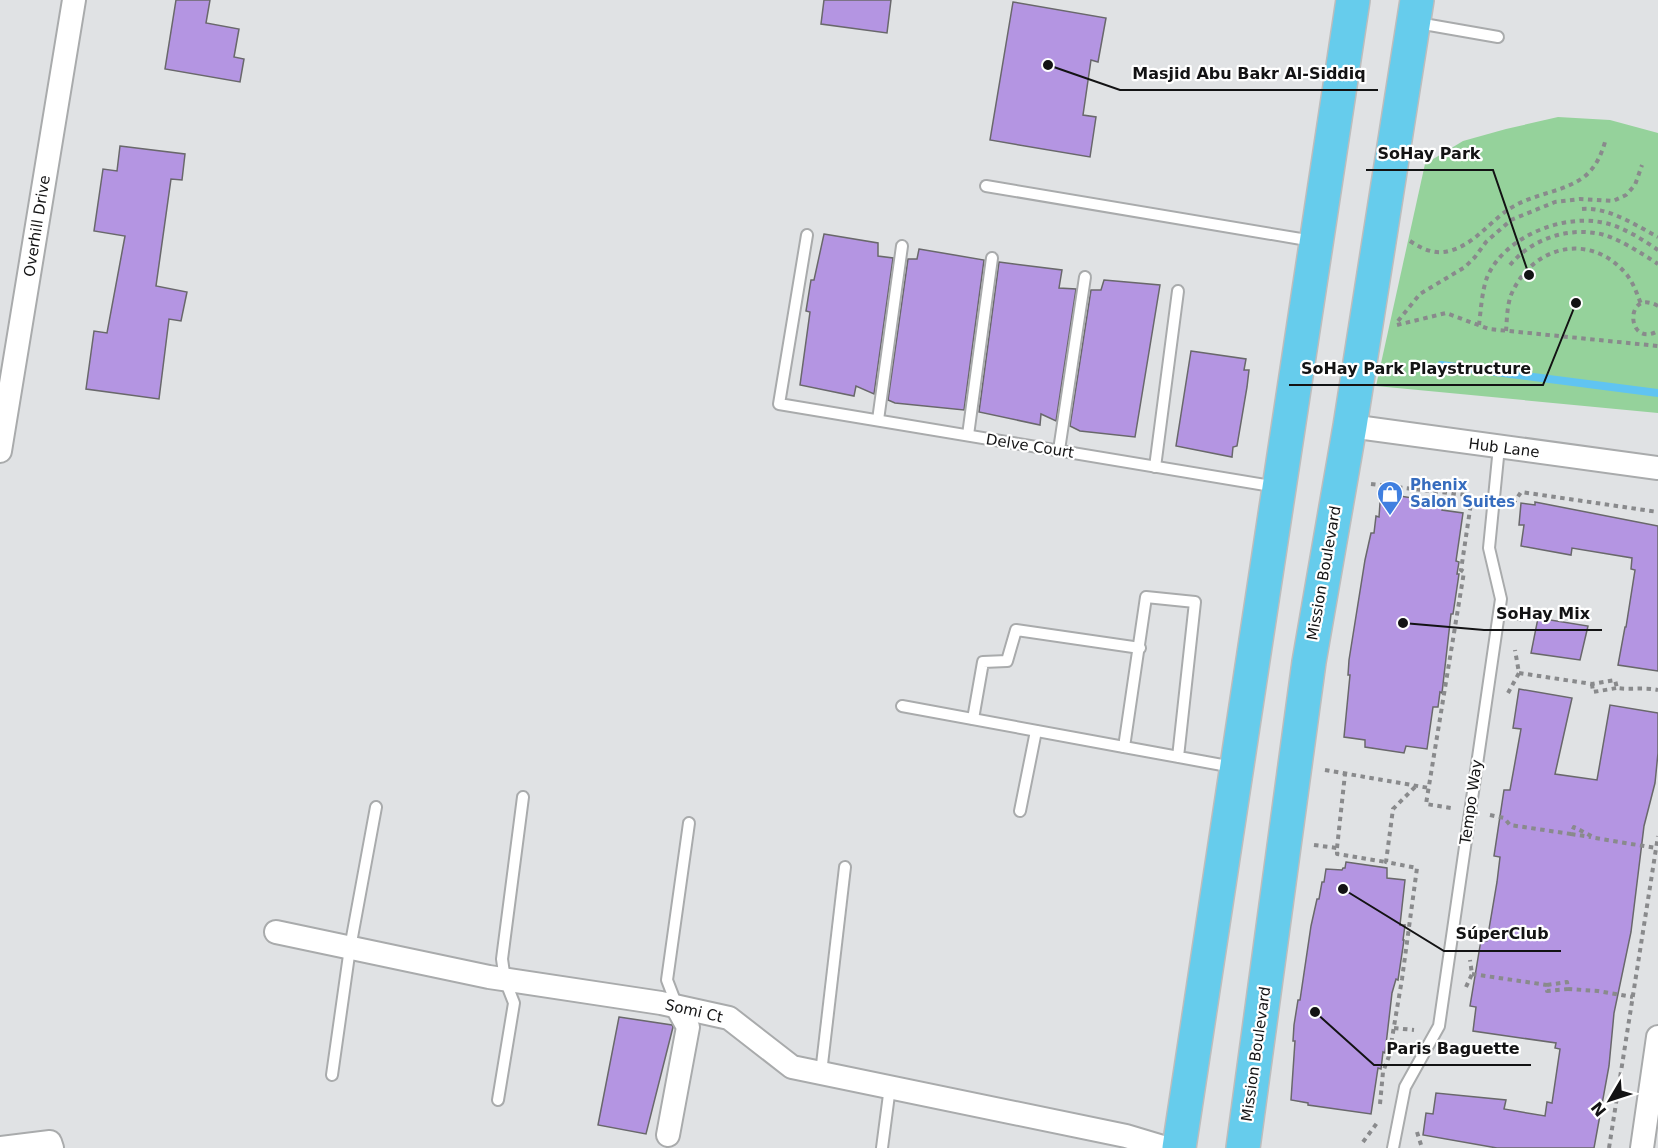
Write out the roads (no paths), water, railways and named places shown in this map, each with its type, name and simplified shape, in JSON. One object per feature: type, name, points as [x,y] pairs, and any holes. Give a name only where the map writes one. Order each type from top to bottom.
[{"type":"main road","points":[[1179,1148],[1353,0]]},
{"type":"main road","name":"Mission Boulevard","points":[[1243,1148],[1309,662],[1350,426],[1415,11]]},
{"type":"street","name":"Overhill Drive","points":[[0,451],[74,0]]},
{"type":"street","name":"Hub Lane","points":[[1350,426],[1658,468]]},
{"type":"street","name":"Somi Ct","points":[[276,932],[505,980],[677,1007],[729,1018],[792,1067],[1125,1136],[1166,1148]]},
{"type":"street","points":[[668,1135],[688,1027],[677,1007]]},
{"type":"street","points":[[1642,1148],[1658,1038]]},
{"type":"street","points":[[0,1148],[51,1145]]},
{"type":"lane","points":[[1415,11],[1497,37]]},
{"type":"lane","points":[[986,186],[1316,242]]},
{"type":"lane","name":"Delve Court","points":[[807,235],[779,404],[1280,487]]},
{"type":"lane","points":[[878,420],[902,246]]},
{"type":"lane","points":[[968,435],[992,258]]},
{"type":"lane","points":[[1059,450],[1085,277]]},
{"type":"lane","points":[[1155,467],[1178,291]]},
{"type":"lane","name":"Tempo Way","points":[[1393,1148],[1405,1087],[1439,1026],[1501,599],[1489,548],[1499,447]]},
{"type":"lane","points":[[1124,747],[1146,597],[1195,602],[1178,757]]},
{"type":"lane","points":[[973,719],[983,662],[1007,661],[1016,630],[1140,648]]},
{"type":"lane","points":[[902,706],[1236,768]]},
{"type":"lane","points":[[1020,811],[1036,731]]},
{"type":"lane","points":[[498,1100],[513,1003],[505,980],[502,959],[523,797]]},
{"type":"lane","points":[[332,1075],[350,948],[376,807]]},
{"type":"lane","points":[[677,1007],[667,980],[689,823]]},
{"type":"lane","points":[[821,1073],[845,867]]},
{"type":"lane","points":[[882,1148],[890,1087]]},
{"type":"waterway","points":[[1441,365],[1658,393]]},
{"type":"place","name":"Masjid Abu Bakr Al-Siddiq","points":[[1048,65]]},
{"type":"place","name":"SoHay Park","points":[[1529,275]]},
{"type":"place","name":"SoHay Park Playstructure","points":[[1576,303]]},
{"type":"place","name":"Phenix Salon Suites","points":[[1390,517]]},
{"type":"place","name":"SoHay Mix","points":[[1403,623]]},
{"type":"place","name":"SúperClub","points":[[1343,889]]},
{"type":"place","name":"Paris Baguette","points":[[1315,1012]]}]
